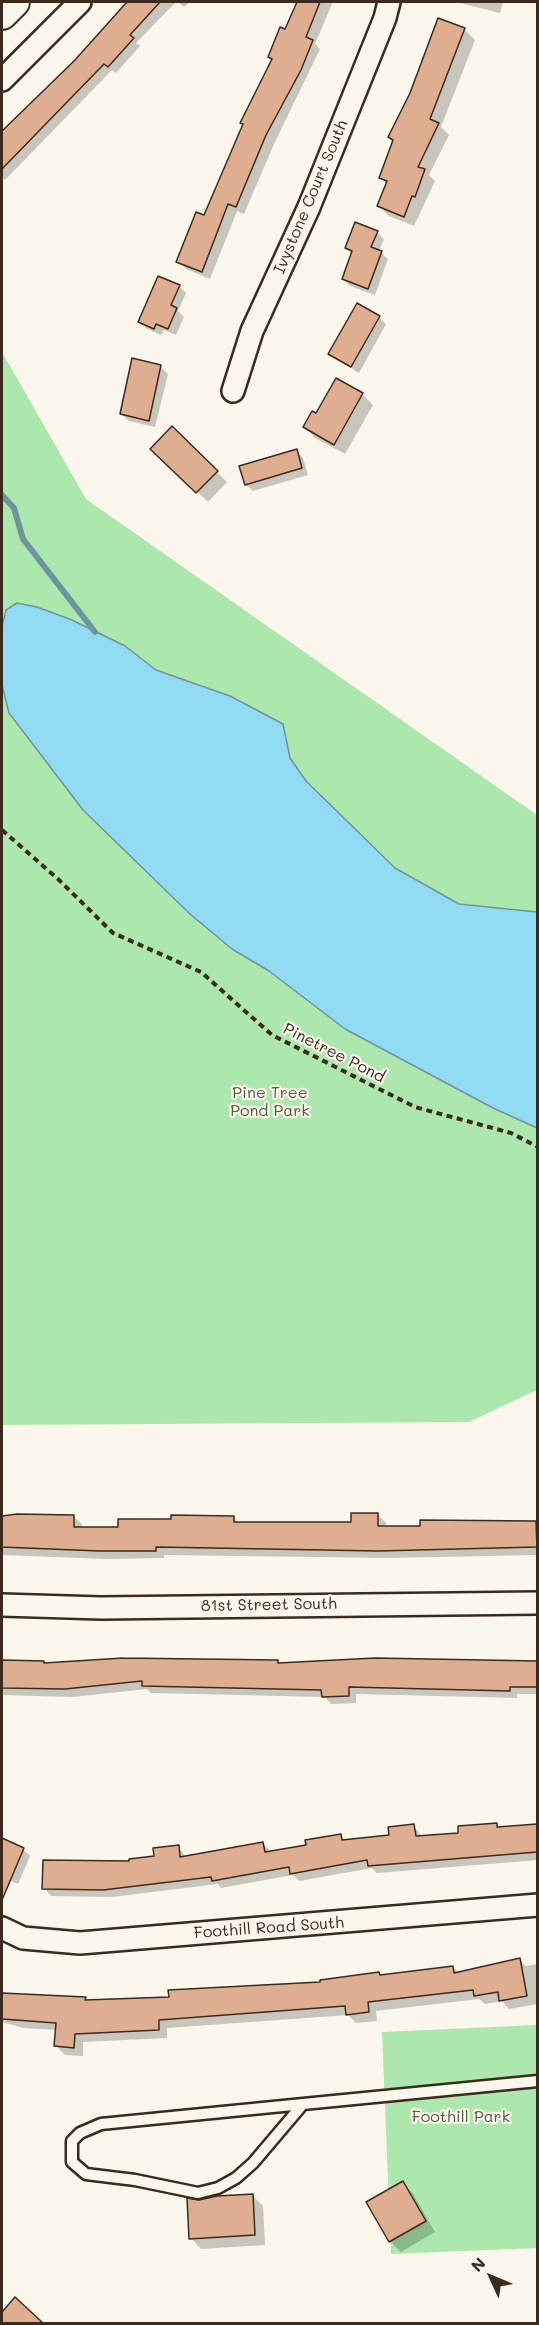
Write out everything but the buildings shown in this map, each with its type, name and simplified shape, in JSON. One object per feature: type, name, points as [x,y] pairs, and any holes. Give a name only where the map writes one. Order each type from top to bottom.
[{"type":"main road","points":[[2,14],[14,2]]},
{"type":"street","points":[[2,80],[80,2]]},
{"type":"street","name":"Ivystone Court South","points":[[233,391],[252,330],[309,207],[385,18],[389,2]]},
{"type":"street","name":"81st Street South","points":[[2,1605],[101,1608],[537,1603]]},
{"type":"street","name":"Foothill Road South","points":[[2,1929],[23,1938],[80,1943],[537,1905]]},
{"type":"lane","points":[[303,2104],[253,2163],[236,2178],[218,2188],[198,2193],[135,2180],[86,2174],[72,2162],[72,2141],[80,2133],[101,2124],[303,2104],[537,2081]]},
{"type":"path","name":"Pinetree Pond","points":[[2,830],[58,879],[113,933],[201,972],[272,1035],[416,1107],[511,1133],[537,1147]]},
{"type":"green space","name":"Pine Tree Pond Park","points":[[2,352],[86,499],[537,815],[537,1390],[469,1422],[2,1425]]},
{"type":"green space","name":"Foothill Park","points":[[537,2025],[537,2248],[391,2254],[382,2032]]},
{"type":"water","points":[[17,603],[37,607],[72,620],[125,646],[156,670],[230,696],[283,724],[290,758],[306,781],[395,868],[459,904],[537,912],[537,1128],[493,1108],[345,1029],[269,971],[232,949],[190,914],[83,810],[9,713],[2,685],[2,626],[6,610]]},
{"type":"waterway","points":[[2,495],[14,508],[23,539],[95,632]]}]
